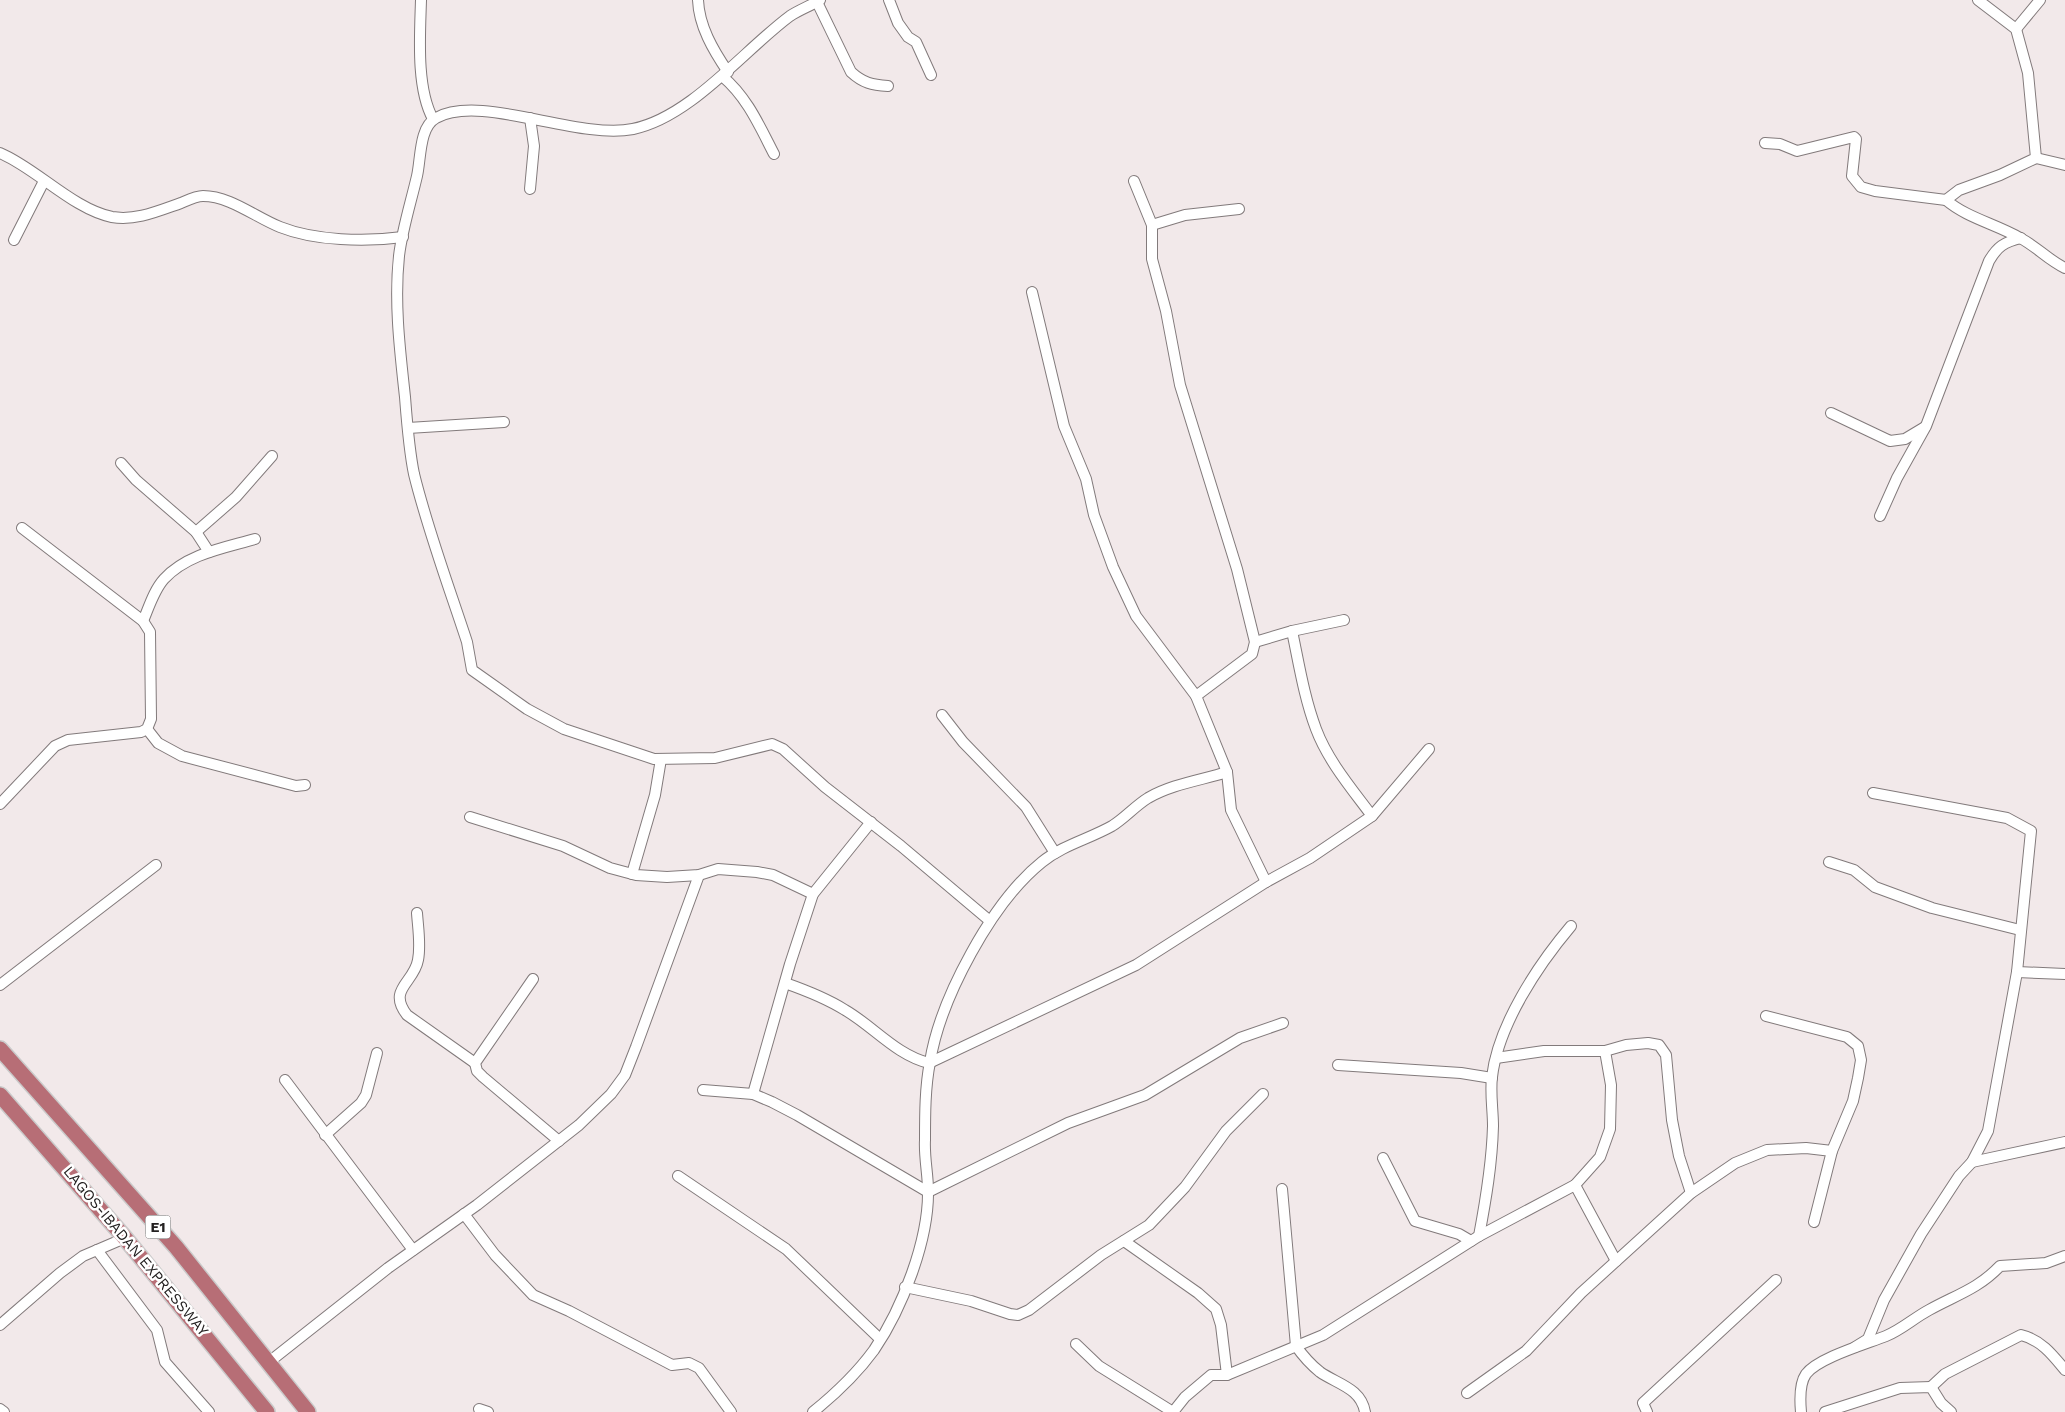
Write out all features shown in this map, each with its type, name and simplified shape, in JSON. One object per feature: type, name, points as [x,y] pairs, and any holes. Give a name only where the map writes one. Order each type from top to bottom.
[{"type":"highway","name":"LAGOS-IBADAN EXPRESSWAY","points":[[0,1049],[176,1247],[308,1412]]},
{"type":"highway","name":"LAGOS-IBADAN EXPRESSWAY","points":[[0,1095],[126,1238],[268,1412]]},
{"type":"street","points":[[421,0],[422,81],[428,110],[433,119]]},
{"type":"street","points":[[698,0],[699,14],[725,74],[748,104],[774,154]]},
{"type":"street","points":[[889,0],[898,23],[908,37],[916,42],[931,75]]},
{"type":"street","points":[[1978,0],[2016,29],[2028,73],[2036,158]]},
{"type":"street","points":[[2016,29],[2040,0]]},
{"type":"street","points":[[888,86],[860,81],[851,72],[818,1],[790,16],[725,74],[688,102],[656,120],[633,129],[608,130],[569,127],[530,118],[476,110],[446,114],[433,119],[425,130],[420,164],[399,256],[398,338],[408,428],[414,474],[466,642],[472,670],[527,709],[564,729],[654,759],[714,758],[772,744],[783,749],[990,921]]},
{"type":"street","points":[[530,118],[534,146],[530,189]]},
{"type":"street","points":[[1765,143],[1780,144],[1797,151],[1854,137],[1856,139],[1852,176],[1861,187],[1875,191],[1946,200],[1967,214],[2021,238],[2044,256],[2065,268]]},
{"type":"street","points":[[0,153],[22,164],[44,181],[70,197],[110,216],[134,219],[200,196],[207,196],[280,227],[305,234],[374,241],[403,237]]},
{"type":"street","points":[[1946,200],[1959,190],[2000,175],[2036,158],[2065,164]]},
{"type":"street","points":[[14,240],[44,181]]},
{"type":"street","points":[[1134,181],[1152,225],[1152,259],[1166,311],[1180,385],[1237,569],[1255,642],[1252,654],[1196,696]]},
{"type":"street","points":[[1152,225],[1185,215],[1239,209]]},
{"type":"street","points":[[1880,516],[1897,478],[1926,426],[1989,261],[1997,248],[2011,240],[2021,238]]},
{"type":"street","points":[[1032,292],[1064,426],[1086,480],[1094,515],[1113,567],[1136,616],[1196,696],[1227,772],[1231,810],[1266,882]]},
{"type":"street","points":[[1832,413],[1890,441],[1905,439],[1926,426]]},
{"type":"street","points":[[408,428],[504,422]]},
{"type":"street","points":[[196,532],[236,497],[272,456]]},
{"type":"street","points":[[121,463],[136,480],[196,532],[209,552]]},
{"type":"street","points":[[0,804],[56,746],[68,740],[141,732],[147,729],[151,719],[150,632],[143,620],[22,528]]},
{"type":"street","points":[[143,620],[154,595],[164,579],[189,561],[209,552],[255,539]]},
{"type":"street","points":[[1255,642],[1292,631],[1344,620]]},
{"type":"street","points":[[1292,631],[1304,692],[1316,730],[1340,772],[1372,816]]},
{"type":"street","points":[[942,715],[963,742],[1026,807],[1055,853]]},
{"type":"street","points":[[147,729],[158,743],[182,756],[296,786],[305,785]]},
{"type":"street","points":[[785,983],[816,995],[845,1010],[908,1056],[929,1064],[1136,965],[1266,882],[1310,858],[1372,816],[1429,749]]},
{"type":"street","points":[[632,874],[655,795],[661,759]]},
{"type":"street","points":[[813,1412],[854,1373],[874,1350],[905,1287],[922,1242],[927,1218],[928,1192],[924,1141],[929,1064],[936,1029],[959,978],[990,921],[1025,877],[1043,860],[1114,825],[1157,794],[1227,772]]},
{"type":"street","points":[[1855,1347],[1868,1339],[1884,1300],[1920,1234],[1959,1176],[1972,1162],[1988,1131],[2017,972],[2031,831],[2006,818],[1873,793]]},
{"type":"street","points":[[470,817],[563,846],[610,868],[632,874],[666,877],[699,875],[718,868],[757,872],[774,875],[813,894]]},
{"type":"street","points":[[753,1094],[813,894],[871,822]]},
{"type":"street","points":[[1829,862],[1854,870],[1875,887],[1932,908],[2020,930]]},
{"type":"street","points":[[0,986],[156,865]]},
{"type":"street","points":[[269,1362],[413,1250],[464,1214],[559,1141],[579,1125],[611,1094],[624,1076],[699,875]]},
{"type":"street","points":[[417,912],[418,960],[399,997],[400,1006],[407,1015],[475,1063],[477,1071],[483,1077],[559,1141]]},
{"type":"street","points":[[1475,1239],[1490,1177],[1493,1125],[1492,1078],[1496,1058],[1510,1021],[1528,987],[1551,950],[1571,926]]},
{"type":"street","points":[[2017,972],[2065,974]]},
{"type":"street","points":[[475,1063],[533,979]]},
{"type":"street","points":[[1766,1016],[1847,1037],[1858,1046],[1861,1060],[1853,1101],[1832,1151],[1814,1222]]},
{"type":"street","points":[[928,1192],[1068,1123],[1145,1095],[1240,1038],[1283,1023]]},
{"type":"street","points":[[1496,1058],[1544,1051],[1605,1051],[1626,1045],[1648,1043],[1659,1046],[1666,1055],[1674,1129],[1679,1156],[1691,1192]]},
{"type":"street","points":[[1076,1344],[1099,1366],[1173,1412],[1185,1398],[1211,1376],[1227,1375],[1323,1335],[1475,1239],[1575,1185],[1600,1157],[1610,1129],[1611,1085],[1605,1051]]},
{"type":"street","points":[[325,1135],[361,1102],[366,1095],[376,1054]]},
{"type":"street","points":[[1338,1065],[1461,1073],[1492,1078]]},
{"type":"street","points":[[285,1080],[413,1250]]},
{"type":"street","points":[[703,1090],[753,1094],[797,1115],[928,1192]]},
{"type":"street","points":[[905,1287],[935,1292],[1018,1315],[1029,1310],[1094,1260],[1149,1225],[1170,1206],[1226,1131],[1263,1094]]},
{"type":"street","points":[[1972,1162],[2065,1142]]},
{"type":"street","points":[[1467,1393],[1526,1351],[1581,1293],[1691,1192],[1735,1163],[1767,1150],[1806,1148],[1832,1151]]},
{"type":"street","points":[[1383,1158],[1415,1221],[1475,1239]]},
{"type":"street","points":[[678,1176],[786,1249],[880,1339]]},
{"type":"street","points":[[1575,1185],[1616,1261]]},
{"type":"street","points":[[1282,1189],[1296,1346],[1308,1362],[1360,1398],[1365,1412]]},
{"type":"street","points":[[464,1214],[495,1256],[532,1295],[569,1310],[672,1365],[689,1364],[699,1368],[731,1412]]},
{"type":"street","points":[[0,1325],[60,1273],[83,1256],[126,1238]]},
{"type":"street","points":[[1124,1241],[1198,1293],[1216,1309],[1227,1375]]},
{"type":"street","points":[[97,1250],[157,1330],[165,1362],[208,1412]]},
{"type":"street","points":[[1801,1412],[1800,1394],[1806,1374],[1829,1359],[1855,1347],[1888,1336],[1929,1310],[1966,1294],[1989,1278],[2000,1266],[2046,1263],[2065,1256]]},
{"type":"street","points":[[1646,1412],[1643,1403],[1776,1280]]},
{"type":"street","points":[[1825,1412],[1900,1388],[1931,1387],[1945,1374],[2021,1335],[2034,1338],[2052,1354],[2065,1370]]},
{"type":"street","points":[[1931,1387],[1951,1412]]},
{"type":"street","points":[[0,1409],[4,1412]]}]
